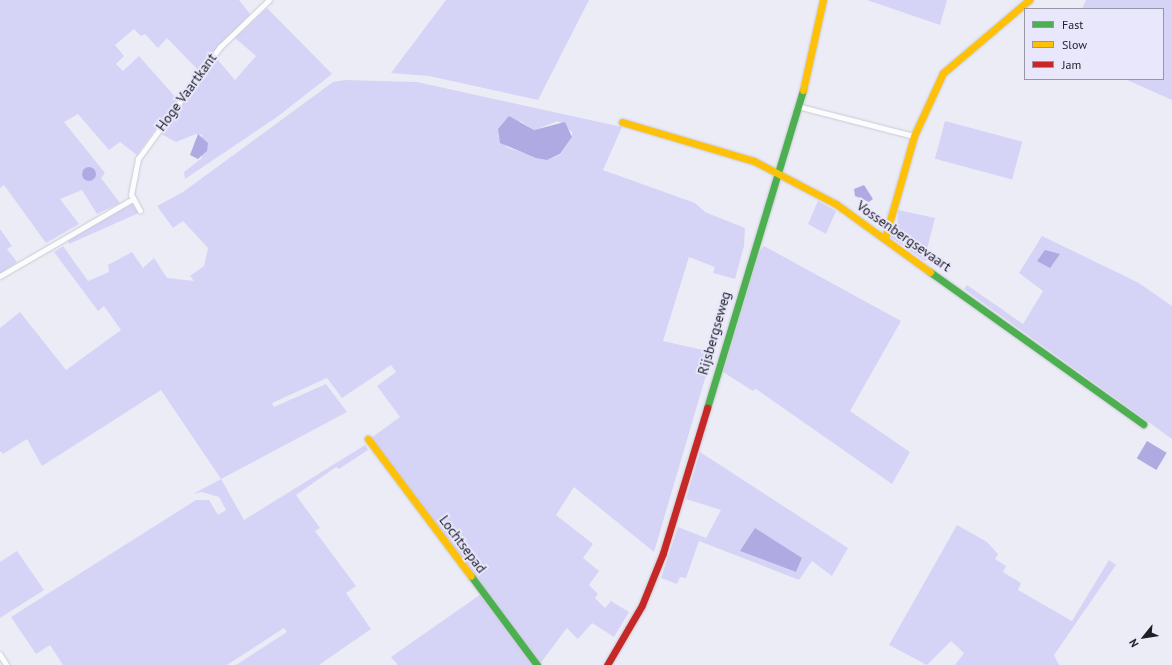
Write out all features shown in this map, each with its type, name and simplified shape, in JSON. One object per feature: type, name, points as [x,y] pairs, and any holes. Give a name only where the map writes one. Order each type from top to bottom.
[{"type":"street","name":"Hoge Vaartkant","points":[[140,211],[133,199],[132,177],[145,147],[220,47],[269,0]]},
{"type":"street","name":"Rijsbergseweg","points":[[607,665],[642,604],[663,553],[797,106],[822,0]]},
{"type":"street","points":[[885,238],[914,136],[945,70],[1030,0]]},
{"type":"street","points":[[797,106],[914,136]]},
{"type":"street","name":"Vossenbergsevaart","points":[[622,122],[722,150],[777,171],[836,204],[1143,424]]},
{"type":"street","points":[[0,276],[133,199]]},
{"type":"street","name":"Lochtsepad","points":[[368,439],[537,665]]},
{"type":"street","points":[[0,654],[7,665]]},
{"type":"shaded area","points":[[0,0],[239,0],[250,14],[198,70],[167,38],[158,48],[145,34],[141,36],[134,29],[115,45],[124,56],[116,64],[123,71],[139,56],[177,99],[137,155],[120,142],[109,150],[78,114],[64,122],[105,173],[101,178],[120,203],[97,214],[82,190],[60,199],[79,224],[46,243],[4,185],[0,188]]},
{"type":"shaded area","points":[[446,0],[589,0],[538,100],[429,76],[391,73]]},
{"type":"shaded area","points":[[867,0],[947,0],[940,25]]},
{"type":"shaded area","points":[[1086,0],[1172,0],[1172,100],[1127,80],[1164,80],[1164,8],[1082,8]]},
{"type":"shaded area","points":[[267,8],[332,74],[277,117],[185,179],[184,172],[202,158],[202,135],[196,134],[176,142],[161,134],[216,58],[235,80],[256,56],[235,38]]},
{"type":"shaded area","points":[[345,80],[417,82],[622,127],[603,170],[695,203],[705,212],[745,228],[744,246],[735,279],[713,273],[715,267],[689,257],[663,341],[707,351],[713,329],[719,331],[654,552],[574,487],[556,515],[593,544],[583,558],[599,571],[589,585],[598,594],[595,598],[605,608],[611,601],[629,612],[614,637],[592,623],[578,639],[567,628],[539,665],[371,438],[400,417],[377,386],[396,372],[391,365],[342,398],[327,378],[272,403],[274,407],[326,384],[347,412],[221,479],[161,390],[42,466],[27,439],[3,454],[0,451],[0,328],[20,312],[66,370],[121,330],[104,306],[98,311],[54,252],[63,246],[88,281],[109,272],[108,265],[132,252],[143,268],[154,258],[167,278],[194,281],[190,276],[204,266],[208,248],[183,221],[173,228],[157,206],[183,192],[333,82]],"holes":[[[520,121],[534,130],[558,121],[572,132],[572,137],[560,155],[547,160],[506,147],[498,136]]]},
{"type":"shaded area","points":[[509,116],[534,130],[565,122],[572,137],[560,154],[547,160],[536,158],[500,143],[498,129]]},
{"type":"shaded area","points":[[945,121],[1022,142],[1012,179],[935,159]]},
{"type":"shaded area","points":[[198,134],[208,143],[207,151],[198,159],[190,155]]},
{"type":"shaded area","points":[[86,167],[92,167],[96,171],[96,177],[92,181],[86,181],[82,177],[82,171]]},
{"type":"shaded area","points":[[864,185],[873,199],[869,202],[855,196],[854,189]]},
{"type":"shaded area","points":[[134,201],[141,212],[69,244],[68,238]]},
{"type":"shaded area","points":[[818,201],[836,211],[826,234],[808,224]]},
{"type":"shaded area","points":[[898,210],[935,218],[926,253],[897,231]]},
{"type":"shaded area","points":[[891,227],[897,236],[929,258],[925,261],[889,236]]},
{"type":"shaded area","points":[[0,229],[12,246],[7,249],[17,262],[0,274]]},
{"type":"shaded area","points":[[1042,236],[1139,283],[1172,306],[1172,439],[964,289],[967,285],[1023,324],[1043,291],[1019,273]]},
{"type":"shaded area","points":[[764,246],[901,321],[850,411],[910,452],[892,484],[756,389],[753,391],[723,372],[759,252]]},
{"type":"shaded area","points":[[1045,250],[1060,254],[1050,268],[1037,261]]},
{"type":"shaded area","points":[[1147,441],[1167,453],[1156,470],[1137,458]]},
{"type":"shaded area","points":[[365,445],[368,450],[339,469],[336,467],[296,495],[320,528],[315,531],[356,586],[346,593],[371,629],[319,665],[236,665],[287,632],[284,628],[227,665],[63,665],[50,645],[36,654],[11,617],[196,500],[209,500],[218,515],[226,510],[219,497],[202,492],[193,494],[221,479],[244,520]]},
{"type":"shaded area","points":[[700,452],[848,548],[832,576],[812,561],[799,580],[699,541],[686,578],[680,577],[677,584],[661,578],[678,527],[706,538],[721,510],[686,499]],"holes":[[[740,551],[802,558],[796,572]]]},
{"type":"shaded area","points":[[957,525],[987,542],[998,554],[995,559],[1006,566],[1003,572],[1021,583],[1018,590],[1072,621],[1109,560],[1116,565],[1054,655],[1059,665],[955,665],[964,653],[951,641],[927,665],[889,645]]},
{"type":"shaded area","points":[[755,528],[802,558],[796,572],[740,551]]},
{"type":"shaded area","points":[[17,551],[44,590],[0,618],[0,562]]},
{"type":"shaded area","points":[[481,594],[533,665],[398,665],[391,657]]},
{"type":"traffic: fast","points":[[707,408],[803,90]]},
{"type":"traffic: fast","points":[[930,272],[1143,424]]},
{"type":"traffic: fast","points":[[471,576],[537,665]]},
{"type":"traffic: slow","points":[[803,90],[823,0]]},
{"type":"traffic: slow","points":[[885,238],[914,136],[943,73],[1029,0]]},
{"type":"traffic: slow","points":[[622,122],[754,161],[836,204],[930,272]]},
{"type":"traffic: slow","points":[[368,439],[471,576]]},
{"type":"traffic: jam","points":[[607,665],[642,605],[663,553],[707,408]]}]
